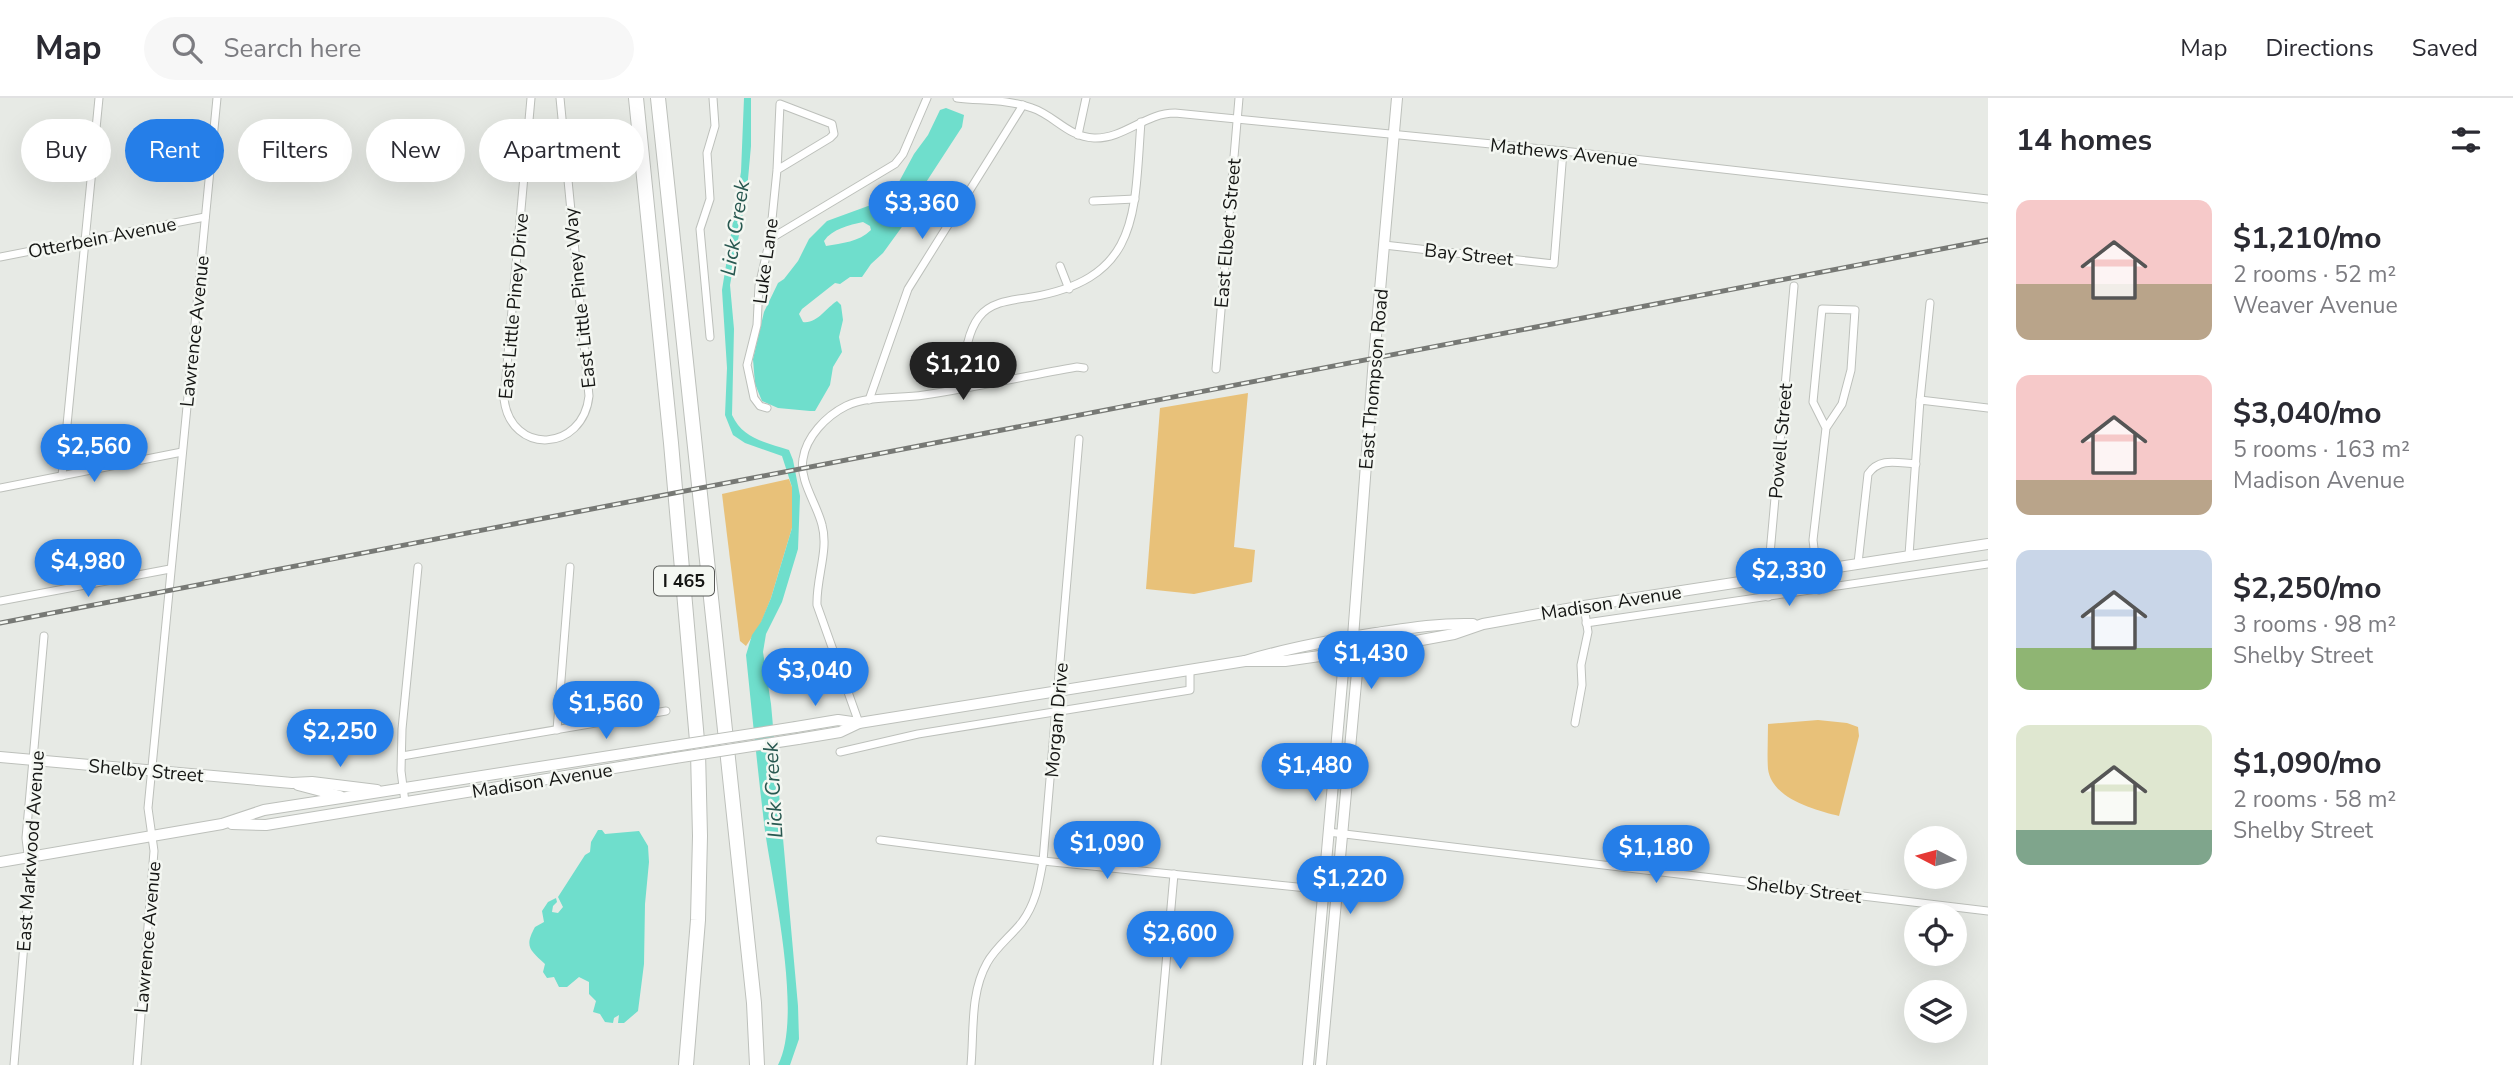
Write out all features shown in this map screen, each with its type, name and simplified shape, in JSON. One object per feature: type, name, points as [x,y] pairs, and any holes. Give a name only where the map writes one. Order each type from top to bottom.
[{"type":"highway","name":"I 465","points":[[636,98],[674,469],[698,752],[700,846],[697,939],[686,1065]]},
{"type":"highway","name":"I 465","points":[[658,98],[743,894],[757,1062]]},
{"type":"main road","name":"East Thompson Road","points":[[1308,1065],[1343,671],[1351,656],[1353,636],[1397,98]]},
{"type":"main road","name":"Madison Avenue","points":[[1245,661],[1351,656],[1483,624],[1584,606],[1988,544]]},
{"type":"main road","name":"Madison Avenue","points":[[222,824],[266,825],[383,806],[796,727],[838,720],[859,723],[1190,670],[1245,661],[1285,648],[1353,636],[1454,623],[1483,624]]},
{"type":"main road","name":"East Thompson Road","points":[[1321,1065],[1357,672],[1351,656]]},
{"type":"main road","name":"Madison Avenue","points":[[0,862],[222,824],[264,810],[675,752],[798,739],[841,732],[859,723]]},
{"type":"main road","name":"Shelby Street","points":[[0,757],[292,783],[360,786],[386,791]]},
{"type":"main road","name":"Shelby Street","points":[[292,783],[383,806]]},
{"type":"main road","points":[[292,783],[301,795],[300,805]]},
{"type":"street","points":[[62,476],[99,98]]},
{"type":"street","name":"Lawrence Avenue","points":[[137,1065],[154,851],[148,811],[151,771],[217,98]]},
{"type":"street","name":"East Little Piney Drive","points":[[515,426],[506,413],[504,400],[531,98]]},
{"type":"street","name":"East Little Piney Way","points":[[515,426],[534,438],[560,438],[576,429],[588,407],[588,382],[560,98]]},
{"type":"street","points":[[710,337],[700,229],[709,202],[707,153],[715,120],[713,98]]},
{"type":"street","points":[[770,239],[895,164],[903,154],[927,98]]},
{"type":"street","points":[[957,98],[1000,99],[1023,105],[1040,111],[1078,135],[1086,98]]},
{"type":"street","name":"East Elbert Street","points":[[1216,369],[1239,98]]},
{"type":"street","name":"Luke Lane","points":[[767,408],[760,406],[754,398],[747,365],[757,325],[760,286],[770,239],[780,104],[830,123],[835,129],[830,138],[777,170]]},
{"type":"street","points":[[869,400],[908,289],[1023,105]]},
{"type":"street","name":"Mathews Avenue","points":[[1078,135],[1092,138],[1110,136],[1157,115],[1172,113],[1563,151],[1988,199]]},
{"type":"street","points":[[960,389],[972,330],[983,313],[1002,302],[1069,289],[1094,275],[1114,256],[1130,228],[1141,121]]},
{"type":"street","name":"Bay Street","points":[[1384,245],[1553,264],[1563,151]]},
{"type":"street","points":[[1093,201],[1135,199]]},
{"type":"street","name":"Otterbein Avenue","points":[[0,257],[205,218]]},
{"type":"street","points":[[1060,266],[1069,289]]},
{"type":"street","name":"Powell Street","points":[[1768,597],[1794,286]]},
{"type":"street","points":[[1909,555],[1930,303]]},
{"type":"street","points":[[1819,590],[1813,540],[1826,428],[1842,404],[1851,370],[1855,310],[1822,309],[1813,402],[1826,428]]},
{"type":"street","points":[[859,723],[819,612],[817,590],[824,534],[803,470],[803,460],[812,437],[837,411],[853,403],[921,396],[1077,367],[1084,368]]},
{"type":"street","points":[[1920,400],[1988,408]]},
{"type":"street","name":"Morgan Drive","points":[[971,1065],[977,990],[981,976],[990,958],[1029,910],[1038,890],[1043,861],[1080,439]]},
{"type":"street","points":[[0,488],[182,452]]},
{"type":"street","points":[[1858,563],[1867,479],[1871,470],[1882,462],[1916,464]]},
{"type":"street","name":"Madison Avenue","points":[[1586,623],[1988,564]]},
{"type":"street","points":[[405,802],[402,729],[418,567]]},
{"type":"street","points":[[557,730],[570,568]]},
{"type":"street","points":[[0,601],[170,569]]},
{"type":"street","points":[[1575,723],[1582,685],[1581,665],[1588,632],[1584,606]]},
{"type":"street","name":"East Markwood Avenue","points":[[14,1065],[29,884],[26,838],[44,636]]},
{"type":"street","points":[[840,752],[918,734],[1191,690],[1190,670]]},
{"type":"street","points":[[402,757],[666,711]]},
{"type":"street","name":"Shelby Street","points":[[1328,832],[1988,911]]},
{"type":"street","points":[[880,840],[1043,861],[1337,891]]},
{"type":"street","points":[[1157,1065],[1174,874]]},
{"type":"shaded area","points":[[1248,393],[1234,547],[1255,550],[1252,582],[1194,594],[1146,589],[1160,408]]},
{"type":"shaded area","points":[[789,479],[792,487],[792,528],[771,598],[761,623],[746,646],[740,641],[722,494]]},
{"type":"shaded area","points":[[1818,720],[1858,727],[1859,736],[1839,816],[1796,802],[1777,788],[1768,769],[1768,724]]},
{"type":"water","name":"Lick Creek","points":[[744,98],[751,98],[751,146],[747,190],[730,285],[734,329],[732,415],[749,435],[789,450],[800,496],[798,549],[782,602],[766,634],[763,652],[771,704],[798,1006],[799,1039],[790,1065],[778,1065],[785,1043],[787,985],[765,831],[746,655],[752,635],[771,598],[792,528],[792,487],[782,456],[745,443],[733,435],[725,415],[727,368],[722,290],[741,172]]},
{"type":"water","points":[[946,108],[964,115],[962,127],[921,190],[912,213],[862,277],[850,277],[840,284],[835,283],[799,314],[803,322],[813,321],[837,301],[841,305],[843,320],[839,337],[842,352],[833,367],[830,385],[815,411],[778,408],[762,401],[755,384],[753,359],[764,312],[778,283],[798,261],[809,239],[827,221],[879,202],[893,193],[940,110]],"holes":[[[863,222],[870,226],[871,230],[856,240],[826,246],[824,241],[832,233],[847,226]]]},
{"type":"water","points":[[598,830],[605,834],[639,831],[648,846],[644,964],[638,1011],[624,1023],[618,1023],[619,1015],[614,1018],[613,1023],[605,1022],[600,1014],[593,1012],[596,1001],[589,994],[589,982],[579,977],[567,987],[559,987],[554,977],[547,978],[543,972],[545,964],[529,944],[535,927],[544,922],[542,911],[548,902],[556,898],[552,912],[558,913],[563,907],[558,897],[585,855],[590,852],[591,842]]},
{"type":"railway","points":[[0,623],[1988,240]]}]
